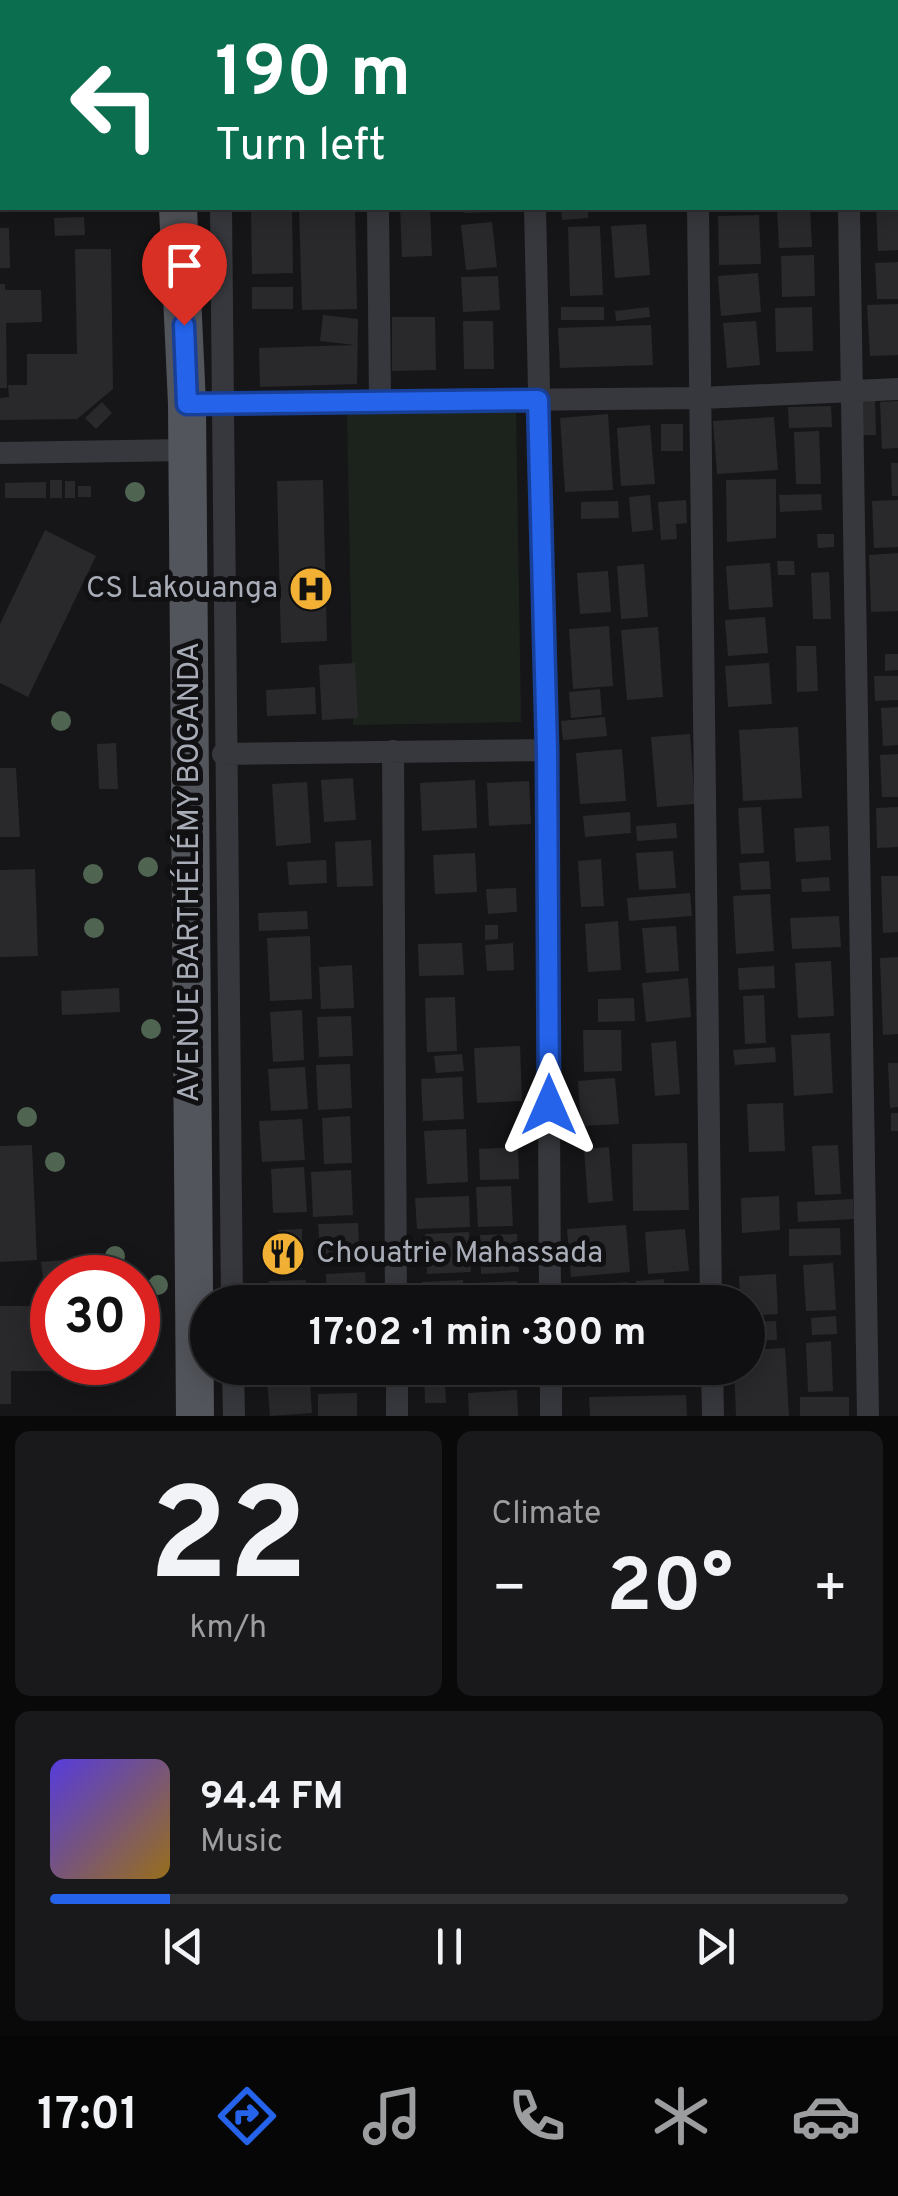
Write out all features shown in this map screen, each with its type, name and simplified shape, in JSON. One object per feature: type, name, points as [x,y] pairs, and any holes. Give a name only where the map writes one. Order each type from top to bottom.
[{"type":"main road","name":"AVENUE BARTHÉLÉMY BOGANDA","points":[[178,210],[205,404],[187,450],[195,1416]]},
{"type":"street","points":[[221,210],[205,404],[224,754],[232,1285]]},
{"type":"street","points":[[378,210],[380,400]]},
{"type":"street","points":[[535,210],[547,750],[550,1285]]},
{"type":"street","points":[[698,210],[712,1285]]},
{"type":"street","points":[[849,210],[868,1416]]},
{"type":"street","points":[[205,404],[701,398],[898,389]]},
{"type":"street","points":[[0,453],[187,450]]},
{"type":"street","points":[[224,754],[547,750]]},
{"type":"street","points":[[393,752],[396,1285]]},
{"type":"street","points":[[233,1385],[234,1416]]},
{"type":"street","points":[[397,1385],[397,1416]]},
{"type":"street","points":[[550,1385],[551,1416]]},
{"type":"street","points":[[712,1385],[713,1416]]},
{"type":"shaded area","points":[[516,410],[521,722],[353,725],[347,413]]},
{"type":"building","points":[[251,210],[292,210],[293,273],[252,274]]},
{"type":"building","points":[[299,210],[355,210],[357,309],[302,310]]},
{"type":"building","points":[[400,210],[430,210],[432,256],[402,257]]},
{"type":"building","points":[[463,210],[497,210],[497,212]]},
{"type":"building","points":[[561,210],[588,210],[588,218],[562,220]]},
{"type":"building","points":[[777,210],[810,210],[812,247],[779,248]]},
{"type":"building","points":[[876,210],[898,210],[898,250],[878,251]]},
{"type":"building","points":[[759,215],[761,264],[719,265],[718,216]]},
{"type":"building","points":[[84,217],[85,235],[55,236],[54,218]]},
{"type":"building","points":[[492,222],[497,267],[466,270],[461,225]]},
{"type":"building","points":[[646,224],[650,275],[615,278],[611,226]]},
{"type":"building","points":[[600,226],[603,295],[570,296],[568,227]]},
{"type":"building","points":[[0,228],[9,228],[10,268],[0,268]]},
{"type":"building","points":[[75,249],[111,249],[113,389],[77,419],[0,420],[0,398],[9,397],[8,385],[27,385],[27,354],[77,354]]},
{"type":"building","points":[[814,255],[815,296],[782,297],[781,256]]},
{"type":"building","points":[[898,262],[898,299],[877,299],[875,263]]},
{"type":"building","points":[[758,273],[761,312],[721,316],[718,276]]},
{"type":"building","points":[[498,276],[500,310],[463,312],[461,277]]},
{"type":"building","points":[[0,284],[5,284],[5,290],[41,290],[42,322],[6,323],[7,388],[0,388]]},
{"type":"building","points":[[252,287],[293,287],[293,309],[252,309]]},
{"type":"building","points":[[898,304],[898,355],[870,356],[867,305]]},
{"type":"building","points":[[561,307],[604,307],[604,320],[561,320]]},
{"type":"building","points":[[649,307],[650,317],[616,321],[615,311]]},
{"type":"building","points":[[812,307],[813,351],[776,352],[775,308]]},
{"type":"building","points":[[323,315],[358,319],[357,384],[260,387],[259,348],[355,345],[320,341]]},
{"type":"building","points":[[392,317],[435,317],[436,370],[392,371]]},
{"type":"building","points":[[463,321],[493,321],[494,369],[464,369]]},
{"type":"building","points":[[756,321],[760,365],[727,368],[723,323]]},
{"type":"building","points":[[651,325],[653,365],[560,368],[558,328]]},
{"type":"building","points":[[875,400],[876,435],[863,435],[862,401]]},
{"type":"building","points":[[898,401],[898,448],[882,449],[880,402]]},
{"type":"building","points":[[102,402],[112,413],[96,429],[85,418]]},
{"type":"building","points":[[831,406],[832,427],[789,428],[788,407]]},
{"type":"building","points":[[608,414],[613,490],[565,492],[560,418]]},
{"type":"building","points":[[774,417],[778,470],[717,474],[713,421]]},
{"type":"building","points":[[661,424],[683,424],[683,451],[661,451]]},
{"type":"building","points":[[650,425],[655,484],[621,486],[617,428]]},
{"type":"building","points":[[819,431],[821,484],[796,484],[794,432]]},
{"type":"building","points":[[891,463],[898,463],[898,496],[892,496]]},
{"type":"building","points":[[776,479],[776,538],[727,542],[726,480]]},
{"type":"building","points":[[50,480],[62,480],[62,498],[50,498]]},
{"type":"building","points":[[323,480],[327,641],[281,643],[277,481]]},
{"type":"building","points":[[65,481],[75,481],[75,498],[65,498]]},
{"type":"building","points":[[46,482],[46,498],[5,498],[5,483]]},
{"type":"building","points":[[78,486],[91,486],[91,497],[78,497]]},
{"type":"building","points":[[821,494],[822,510],[780,512],[779,495]]},
{"type":"building","points":[[650,495],[653,530],[632,532],[629,497]]},
{"type":"building","points":[[686,500],[687,523],[676,524],[677,539],[661,540],[658,502]]},
{"type":"building","points":[[898,500],[898,547],[874,548],[872,501]]},
{"type":"building","points":[[618,501],[619,518],[581,519],[581,502]]},
{"type":"building","points":[[45,530],[96,556],[28,697],[0,683],[0,624]]},
{"type":"building","points":[[817,534],[834,534],[834,547],[818,548]]},
{"type":"building","points":[[898,553],[898,611],[871,612],[869,555]]},
{"type":"building","points":[[777,561],[794,561],[795,575],[778,575]]},
{"type":"building","points":[[770,563],[773,607],[729,610],[726,566]]},
{"type":"building","points":[[644,564],[648,617],[621,619],[617,566]]},
{"type":"building","points":[[608,571],[611,612],[580,614],[577,573]]},
{"type":"building","points":[[829,572],[831,619],[813,619],[811,573]]},
{"type":"building","points":[[765,617],[768,653],[728,656],[725,620]]},
{"type":"building","points":[[609,626],[613,686],[573,689],[569,629]]},
{"type":"building","points":[[658,627],[663,697],[627,700],[621,630]]},
{"type":"building","points":[[796,646],[816,646],[818,691],[797,692]]},
{"type":"building","points":[[885,654],[898,654],[898,670],[885,671]]},
{"type":"building","points":[[355,663],[358,718],[322,720],[319,665]]},
{"type":"building","points":[[769,663],[772,704],[728,707],[725,666]]},
{"type":"building","points":[[874,676],[898,676],[898,700],[875,701]]},
{"type":"building","points":[[315,687],[316,714],[267,716],[266,690]]},
{"type":"building","points":[[600,689],[602,715],[571,718],[569,692]]},
{"type":"building","points":[[898,707],[898,745],[883,746],[881,708]]},
{"type":"building","points":[[605,717],[607,736],[563,740],[561,721]]},
{"type":"building","points":[[798,727],[802,798],[743,801],[739,730]]},
{"type":"building","points":[[690,734],[695,804],[657,807],[651,737]]},
{"type":"building","points":[[116,743],[118,789],[99,789],[97,744]]},
{"type":"building","points":[[622,749],[626,801],[580,804],[576,753]]},
{"type":"building","points":[[898,754],[898,797],[882,797],[880,755]]},
{"type":"building","points":[[0,768],[16,768],[20,837],[0,837]]},
{"type":"building","points":[[353,778],[356,820],[324,822],[321,780]]},
{"type":"building","points":[[475,780],[477,828],[422,831],[420,783]]},
{"type":"building","points":[[529,781],[531,824],[489,826],[487,783]]},
{"type":"building","points":[[307,782],[311,843],[276,846],[272,784]]},
{"type":"building","points":[[761,807],[764,853],[741,854],[738,808]]},
{"type":"building","points":[[898,807],[898,847],[877,848],[876,808]]},
{"type":"building","points":[[630,812],[631,833],[585,837],[583,816]]},
{"type":"building","points":[[676,823],[677,838],[637,841],[636,826]]},
{"type":"building","points":[[829,826],[831,860],[796,862],[794,828]]},
{"type":"building","points":[[371,840],[373,886],[337,887],[335,842]]},
{"type":"building","points":[[673,851],[676,888],[639,890],[636,853]]},
{"type":"building","points":[[475,853],[477,892],[435,894],[433,855]]},
{"type":"building","points":[[601,859],[604,906],[581,907],[578,861]]},
{"type":"building","points":[[326,860],[327,883],[289,885],[287,862]]},
{"type":"building","points":[[769,861],[771,889],[741,890],[739,863]]},
{"type":"building","points":[[35,869],[38,956],[0,957],[0,870]]},
{"type":"building","points":[[881,876],[898,876],[898,932],[883,933]]},
{"type":"building","points":[[829,877],[830,891],[802,892],[801,879]]},
{"type":"building","points":[[516,888],[517,912],[488,914],[486,889]]},
{"type":"building","points":[[690,893],[692,916],[629,921],[627,898]]},
{"type":"building","points":[[770,894],[774,951],[736,954],[733,896]]},
{"type":"building","points":[[307,911],[308,929],[259,931],[258,913]]},
{"type":"building","points":[[839,916],[841,947],[792,949],[790,918]]},
{"type":"building","points":[[618,921],[621,970],[588,972],[585,924]]},
{"type":"building","points":[[485,925],[498,925],[498,939],[485,940]]},
{"type":"building","points":[[676,926],[679,971],[646,973],[642,928]]},
{"type":"building","points":[[310,936],[312,999],[270,1001],[267,938]]},
{"type":"building","points":[[462,943],[464,975],[419,976],[418,944]]},
{"type":"building","points":[[513,943],[514,970],[487,971],[485,945]]},
{"type":"building","points":[[898,957],[898,1034],[883,1035],[880,958]]},
{"type":"building","points":[[831,961],[834,1016],[798,1018],[795,963]]},
{"type":"building","points":[[352,965],[354,1008],[321,1009],[319,967]]},
{"type":"building","points":[[774,966],[775,988],[739,990],[738,968]]},
{"type":"building","points":[[688,978],[691,1017],[646,1022],[642,983]]},
{"type":"building","points":[[119,988],[120,1012],[62,1015],[61,991]]},
{"type":"building","points":[[764,995],[766,1043],[745,1044],[743,996]]},
{"type":"building","points":[[455,997],[457,1051],[427,1052],[425,998]]},
{"type":"building","points":[[634,998],[635,1021],[598,1022],[598,999]]},
{"type":"building","points":[[302,1010],[304,1060],[273,1062],[270,1012]]},
{"type":"building","points":[[351,1016],[353,1056],[319,1057],[317,1017]]},
{"type":"building","points":[[583,1030],[621,1030],[622,1071],[584,1072]]},
{"type":"building","points":[[830,1033],[833,1093],[794,1096],[791,1035]]},
{"type":"building","points":[[676,1041],[680,1094],[655,1096],[651,1043]]},
{"type":"building","points":[[520,1046],[522,1101],[477,1103],[474,1048]]},
{"type":"building","points":[[775,1047],[776,1062],[735,1065],[733,1050]]},
{"type":"building","points":[[462,1054],[464,1071],[436,1073],[434,1056]]},
{"type":"building","points":[[888,1063],[898,1063],[898,1107],[890,1108]]},
{"type":"building","points":[[350,1064],[352,1108],[318,1110],[316,1065]]},
{"type":"building","points":[[305,1067],[308,1109],[271,1111],[268,1069]]},
{"type":"building","points":[[462,1077],[464,1119],[423,1121],[421,1079]]},
{"type":"building","points":[[615,1078],[619,1124],[581,1126],[578,1081]]},
{"type":"building","points":[[783,1103],[785,1151],[749,1152],[747,1104]]},
{"type":"building","points":[[891,1113],[898,1113],[898,1131],[891,1131]]},
{"type":"building","points":[[350,1116],[352,1163],[324,1164],[322,1118]]},
{"type":"building","points":[[302,1119],[305,1160],[262,1162],[259,1121]]},
{"type":"building","points":[[466,1129],[468,1182],[427,1184],[424,1131]]},
{"type":"building","points":[[687,1143],[689,1210],[633,1211],[632,1144]]},
{"type":"building","points":[[32,1145],[37,1255],[30,1255],[30,1260],[0,1262],[0,1146]]},
{"type":"building","points":[[838,1145],[841,1194],[815,1195],[812,1146]]},
{"type":"building","points":[[518,1147],[519,1179],[480,1180],[479,1149]]},
{"type":"building","points":[[609,1147],[613,1201],[588,1203],[584,1149]]},
{"type":"building","points":[[304,1167],[307,1212],[273,1213],[271,1169]]},
{"type":"building","points":[[351,1170],[353,1215],[313,1217],[311,1172]]},
{"type":"building","points":[[511,1186],[513,1226],[478,1227],[476,1187]]},
{"type":"building","points":[[469,1196],[470,1227],[417,1229],[415,1198]]},
{"type":"building","points":[[779,1196],[780,1230],[742,1233],[741,1198]]},
{"type":"building","points":[[853,1199],[854,1219],[798,1222],[797,1202]]},
{"type":"building","points":[[358,1223],[360,1261],[321,1263],[318,1224]]},
{"type":"building","points":[[626,1225],[630,1272],[571,1277],[567,1229]]},
{"type":"building","points":[[840,1228],[841,1255],[789,1256],[789,1229]]},
{"type":"building","points":[[302,1229],[302,1270],[279,1270],[278,1230]]},
{"type":"building","points":[[685,1229],[689,1271],[648,1274],[645,1232]]},
{"type":"building","points":[[469,1232],[471,1272],[427,1274],[425,1234]]},
{"type":"building","points":[[517,1234],[519,1272],[481,1274],[480,1235]]},
{"type":"building","points":[[833,1263],[836,1310],[806,1311],[803,1265]]},
{"type":"building","points":[[365,1272],[366,1285],[326,1285],[326,1274]]},
{"type":"building","points":[[776,1274],[778,1314],[765,1315],[765,1285],[739,1285],[739,1276]]},
{"type":"building","points":[[664,1279],[665,1285],[636,1285],[636,1281]]},
{"type":"building","points":[[306,1280],[306,1285],[269,1285],[269,1281]]},
{"type":"building","points":[[463,1280],[463,1285],[422,1285]]},
{"type":"building","points":[[517,1281],[517,1285],[477,1285]]},
{"type":"building","points":[[628,1282],[628,1285],[581,1285]]},
{"type":"building","points":[[0,1306],[30,1306],[30,1371],[11,1371],[11,1404],[0,1404]]},
{"type":"building","points":[[836,1316],[837,1334],[812,1335],[811,1318]]},
{"type":"building","points":[[765,1321],[776,1321],[777,1340],[765,1340]]},
{"type":"building","points":[[831,1341],[833,1391],[808,1392],[806,1343]]},
{"type":"building","points":[[785,1348],[789,1416],[736,1416],[735,1385],[765,1385],[765,1349]]},
{"type":"building","points":[[267,1385],[310,1385],[312,1413],[270,1416]]},
{"type":"building","points":[[424,1385],[445,1385],[446,1403],[425,1403]]},
{"type":"building","points":[[517,1390],[518,1416],[469,1416],[468,1393]]},
{"type":"building","points":[[357,1393],[357,1416],[318,1416],[318,1394]]},
{"type":"building","points":[[686,1395],[687,1416],[590,1416],[589,1397]]},
{"type":"building","points":[[800,1397],[849,1397],[849,1416],[800,1416]]},
{"type":"place","name":"CS Lakouanga","points":[[311,589]]},
{"type":"place","name":"Chouatrie Mahassada","points":[[283,1254]]},
{"type":"route","points":[[184,325],[187,404],[538,400],[547,750],[549,1105]]}]
